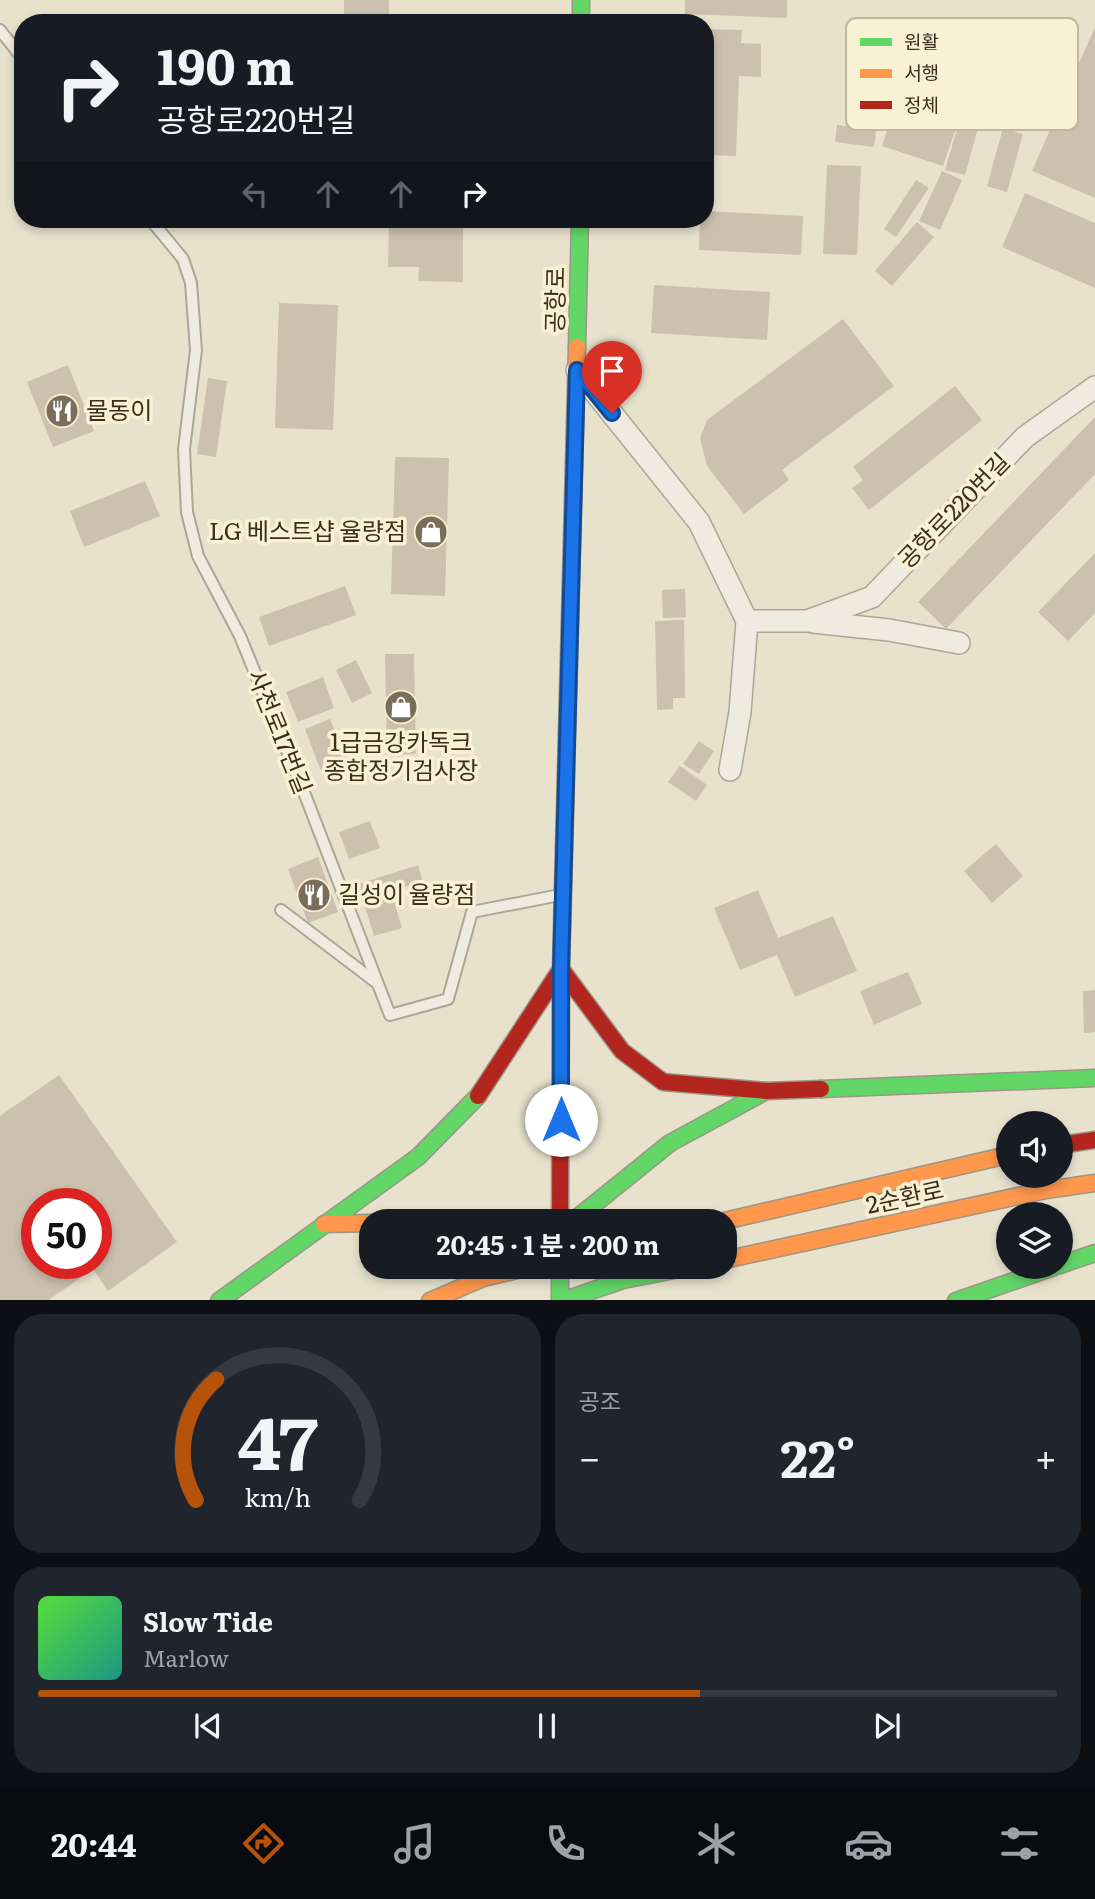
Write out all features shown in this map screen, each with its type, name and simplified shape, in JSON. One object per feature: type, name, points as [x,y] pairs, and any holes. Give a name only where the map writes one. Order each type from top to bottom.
[{"type":"street","name":"공항로","points":[[560,1209],[561,969],[580,228]]},
{"type":"street","points":[[577,370],[699,522],[747,621],[740,712],[730,770]]},
{"type":"street","name":"공항로220번길","points":[[807,621],[872,597],[1026,437],[1095,387]]},
{"type":"street","name":"공항로220번길","points":[[747,621],[807,621],[888,630],[959,643]]},
{"type":"street","points":[[219,1300],[418,1157],[479,1095],[561,969],[622,1051],[663,1082],[766,1091],[1095,1078]]},
{"type":"street","points":[[588,1209],[670,1143],[766,1091]]},
{"type":"street","points":[[1073,1143],[1095,1140]]},
{"type":"street","name":"2순환로","points":[[737,1218],[996,1159]]},
{"type":"street","name":"2순환로","points":[[737,1257],[1046,1190],[1095,1183]]},
{"type":"street","points":[[324,1224],[359,1223]]},
{"type":"street","points":[[1073,1261],[1095,1253]]},
{"type":"street","points":[[430,1300],[481,1279]]},
{"type":"street","points":[[560,1279],[561,1300],[628,1279]]},
{"type":"street","points":[[956,1300],[1018,1279]]},
{"type":"lane","points":[[0,30],[14,48]]},
{"type":"lane","name":"사천로17번길","points":[[157,228],[183,259],[191,283],[196,350],[184,449],[187,512],[198,555],[240,636],[390,1015],[448,999],[472,912],[563,894]]},
{"type":"lane","points":[[281,910],[377,983]]},
{"type":"building","points":[[344,0],[389,0],[389,14],[344,14]]},
{"type":"building","points":[[685,0],[787,0],[787,18],[685,14]]},
{"type":"building","points":[[1095,27],[1095,198],[1032,171],[1050,130],[1078,130],[1078,66]]},
{"type":"building","points":[[714,29],[742,30],[741,43],[761,44],[761,77],[739,76],[736,156],[714,155]]},
{"type":"building","points":[[837,125],[846,126],[846,130],[876,130],[874,147],[835,142]]},
{"type":"building","points":[[887,130],[955,130],[943,166],[882,146]]},
{"type":"building","points":[[957,130],[977,130],[965,175],[945,170]]},
{"type":"building","points":[[1002,130],[1023,134],[1007,192],[987,186]]},
{"type":"building","points":[[827,165],[861,166],[857,255],[823,254]]},
{"type":"building","points":[[942,171],[962,180],[940,230],[919,221]]},
{"type":"building","points":[[916,180],[929,188],[896,237],[884,229]]},
{"type":"building","points":[[1025,193],[1095,223],[1095,288],[1002,247]]},
{"type":"building","points":[[714,211],[803,216],[801,255],[699,250],[700,228],[714,228]]},
{"type":"building","points":[[917,222],[934,237],[892,286],[875,271]]},
{"type":"building","points":[[389,228],[463,228],[463,282],[418,281],[419,267],[388,267]]},
{"type":"building","points":[[654,285],[770,292],[767,340],[651,333]]},
{"type":"building","points":[[279,303],[338,305],[333,430],[275,428]]},
{"type":"building","points":[[843,319],[894,386],[782,470],[789,480],[744,514],[707,466],[700,438],[707,420]]},
{"type":"building","points":[[68,365],[94,431],[53,447],[27,382]]},
{"type":"building","points":[[208,378],[227,381],[216,457],[197,454]]},
{"type":"building","points":[[955,386],[982,420],[869,510],[852,488],[863,480],[853,467]]},
{"type":"building","points":[[1095,417],[1095,474],[946,629],[918,602]]},
{"type":"building","points":[[395,457],[449,458],[445,596],[391,594]]},
{"type":"building","points":[[145,481],[160,516],[84,547],[70,511]]},
{"type":"building","points":[[1095,553],[1095,613],[1068,641],[1038,612]]},
{"type":"building","points":[[345,586],[356,615],[269,646],[259,617]]},
{"type":"building","points":[[685,589],[686,617],[663,618],[662,590]]},
{"type":"building","points":[[684,620],[685,698],[673,698],[673,709],[657,710],[655,621]]},
{"type":"building","points":[[385,654],[414,654],[416,754],[387,755]]},
{"type":"building","points":[[356,660],[372,693],[352,703],[336,670]]},
{"type":"building","points":[[323,677],[334,708],[298,722],[286,692]]},
{"type":"building","points":[[330,719],[347,761],[321,771],[305,729]]},
{"type":"building","points":[[699,741],[714,751],[699,774],[683,764]]},
{"type":"building","points":[[680,766],[707,785],[696,801],[668,782]]},
{"type":"building","points":[[370,821],[380,848],[349,859],[339,832]]},
{"type":"building","points":[[996,844],[1023,876],[992,903],[964,871]]},
{"type":"building","points":[[318,857],[338,912],[308,923],[288,869]]},
{"type":"building","points":[[418,865],[423,882],[391,891],[402,928],[374,936],[358,884]]},
{"type":"building","points":[[758,890],[778,938],[833,916],[857,971],[795,997],[777,955],[740,970],[714,908]]},
{"type":"building","points":[[908,972],[922,1004],[874,1025],[860,991]]},
{"type":"building","points":[[1095,990],[1095,1032],[1084,1033],[1083,991]]},
{"type":"building","points":[[59,1075],[177,1242],[108,1291],[100,1279],[112,1279],[112,1188],[21,1188],[21,1279],[79,1279],[50,1300],[0,1300],[0,1116]]},
{"type":"traffic: fast","points":[[581,0],[581,14]]},
{"type":"traffic: fast","points":[[577,347],[580,228]]},
{"type":"traffic: fast","points":[[821,1089],[1095,1078]]},
{"type":"traffic: fast","points":[[588,1209],[670,1143],[766,1091]]},
{"type":"traffic: fast","points":[[220,1300],[418,1157],[478,1096]]},
{"type":"traffic: fast","points":[[1073,1261],[1095,1253]]},
{"type":"traffic: fast","points":[[560,1279],[560,1300]]},
{"type":"traffic: fast","points":[[565,1300],[628,1279]]},
{"type":"traffic: fast","points":[[959,1300],[1019,1279]]},
{"type":"traffic: slow","points":[[564,848],[577,347]]},
{"type":"traffic: slow","points":[[737,1218],[996,1158]]},
{"type":"traffic: slow","points":[[737,1257],[1046,1190],[1095,1183]]},
{"type":"traffic: slow","points":[[324,1224],[359,1223]]},
{"type":"traffic: slow","points":[[432,1300],[481,1279]]},
{"type":"traffic: jam","points":[[560,1209],[564,848]]},
{"type":"traffic: jam","points":[[478,1096],[561,969],[622,1051],[663,1082],[766,1091],[821,1089]]},
{"type":"traffic: jam","points":[[1073,1143],[1095,1140]]},
{"type":"place","name":"물동이","points":[[62,411]]},
{"type":"place","name":"LG 베스트샵 율량점","points":[[431,532]]},
{"type":"place","name":"1급금강카독크 종합정기검사장","points":[[401,707]]},
{"type":"place","name":"길성이 율량점","points":[[314,895]]},
{"type":"route","points":[[561,1120],[561,969],[577,370],[612,413]]}]
